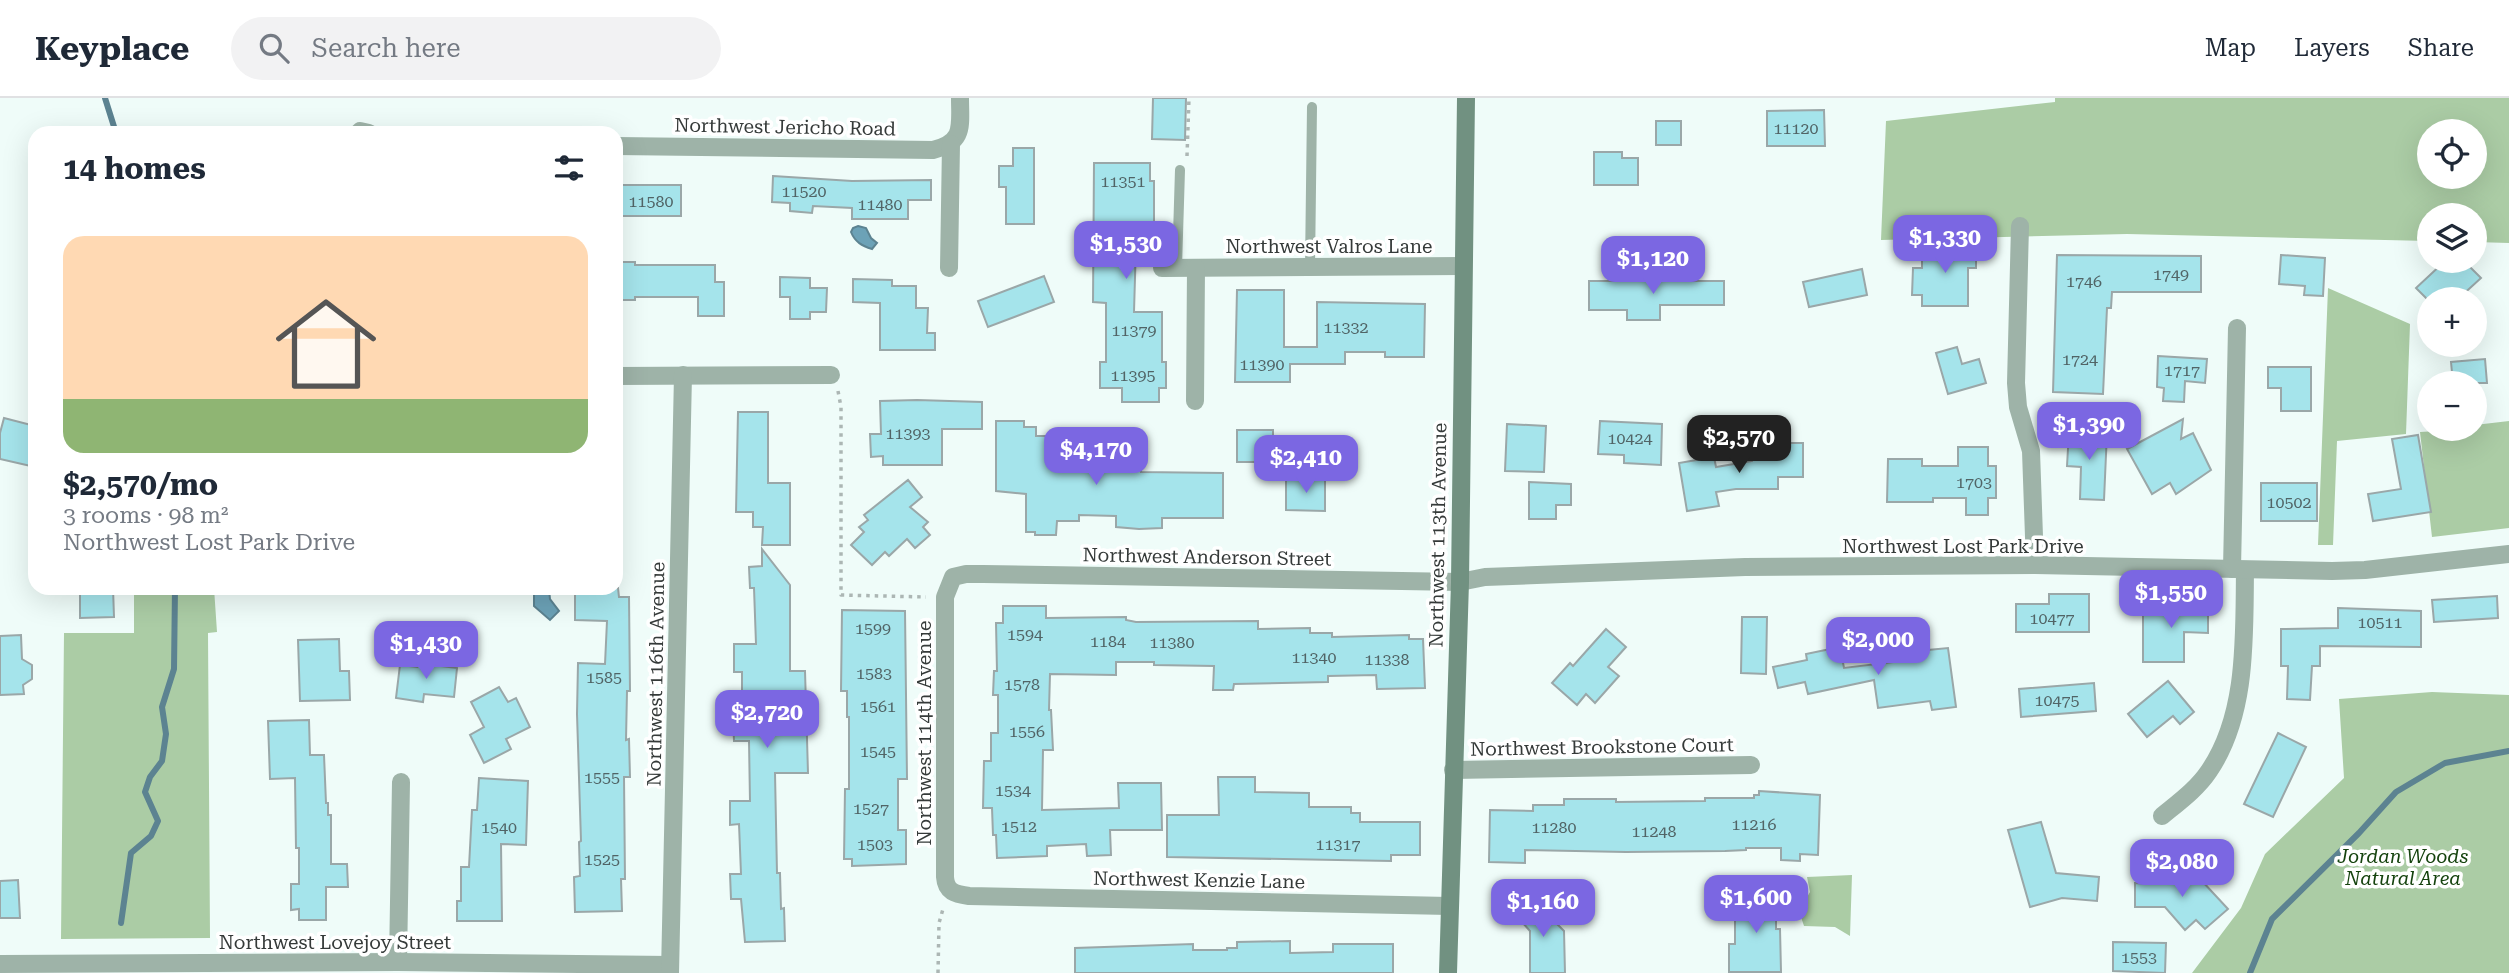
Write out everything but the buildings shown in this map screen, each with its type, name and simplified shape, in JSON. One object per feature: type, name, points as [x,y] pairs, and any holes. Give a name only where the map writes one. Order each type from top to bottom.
[{"type":"street","points":[[949,268],[951,144],[958,136],[960,98]]},
{"type":"street","name":"Northwest 113th Avenue","points":[[1448,973],[1460,582],[1466,98]]},
{"type":"street","name":"Northwest Jericho Road","points":[[623,146],[933,150],[951,144]]},
{"type":"street","points":[[2020,226],[2016,383],[2018,407],[2031,451],[2035,565]]},
{"type":"street","name":"Northwest Valros Lane","points":[[1169,268],[1462,266]]},
{"type":"street","points":[[1195,401],[1196,268]]},
{"type":"street","points":[[2162,816],[2210,771],[2223,747],[2240,688],[2236,328]]},
{"type":"street","name":"Northwest 116th Avenue","points":[[670,969],[683,375]]},
{"type":"street","points":[[623,376],[831,375]]},
{"type":"street","name":"Northwest Lost Park Drive","points":[[1460,582],[1485,577],[1679,569],[2035,565],[2365,570],[2509,554]]},
{"type":"street","name":"Northwest Anderson Street","points":[[953,577],[984,574],[1460,582]]},
{"type":"street","name":"Northwest 114th Avenue","points":[[949,890],[945,886],[945,597],[953,577]]},
{"type":"street","name":"Northwest Brookstone Court","points":[[1454,771],[1751,765]]},
{"type":"street","points":[[398,962],[401,782]]},
{"type":"street","name":"Northwest Kenzie Lane","points":[[949,890],[969,896],[1450,906]]},
{"type":"street","name":"Northwest Lovejoy Street","points":[[0,964],[398,962],[670,969]]},
{"type":"lane","points":[[1310,267],[1312,107]]},
{"type":"lane","points":[[1169,268],[1180,170]]},
{"type":"path","points":[[1180,170],[1187,158],[1189,98]]},
{"type":"path","points":[[831,375],[837,384],[841,407],[841,595],[945,597]]},
{"type":"path","points":[[938,973],[939,923],[949,890]]},
{"type":"green space","points":[[2055,98],[2509,98],[2509,243],[2487,242],[2487,203],[2417,203],[2417,241],[2127,234],[1881,240],[1886,121],[2055,102]]},
{"type":"green space","points":[[2328,288],[2410,324],[2406,434],[2337,441],[2333,545],[2318,545]]},
{"type":"green space","points":[[2509,421],[2509,528],[2432,537],[2421,441],[2487,441],[2487,424]]},
{"type":"green space","points":[[134,595],[214,595],[217,632],[208,633],[210,938],[61,939],[64,633],[134,633]]},
{"type":"green space","name":"Jordan Woods Natural Area","points":[[2432,692],[2509,695],[2509,973],[2192,973],[2241,908],[2265,854],[2344,778],[2339,699]]},
{"type":"green space","points":[[1852,875],[1850,936],[1835,927],[1804,926],[1799,911],[1810,892],[1807,877]]},
{"type":"water","points":[[858,226],[866,228],[877,243],[872,249],[859,243],[851,232]]},
{"type":"water","points":[[534,595],[550,595],[559,611],[550,620],[534,606]]},
{"type":"waterway","points":[[105,98],[114,126]]},
{"type":"waterway","points":[[121,923],[131,853],[151,836],[158,821],[145,792],[150,777],[162,761],[166,734],[162,707],[174,669],[175,595]]},
{"type":"waterway","points":[[2250,973],[2272,919],[2359,833],[2396,792],[2445,763],[2509,751]]}]
